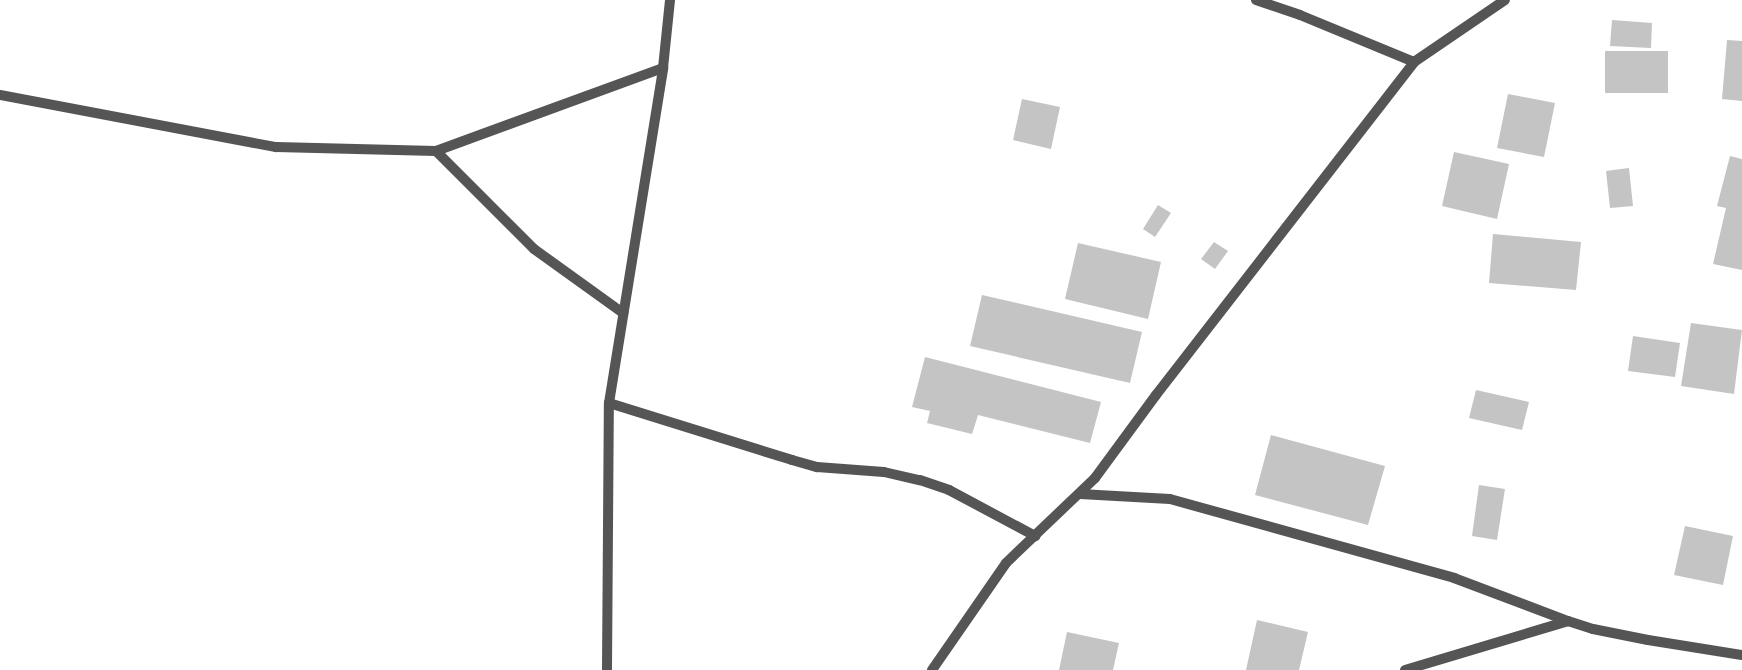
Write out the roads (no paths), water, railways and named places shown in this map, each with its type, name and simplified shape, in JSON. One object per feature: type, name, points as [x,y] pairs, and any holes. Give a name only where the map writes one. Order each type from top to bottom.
[{"type":"street","points":[[607,670],[609,403],[663,68],[670,0]]},
{"type":"street","points":[[1256,0],[1300,14],[1414,62]]},
{"type":"street","points":[[932,670],[1006,563],[1080,494],[1414,62],[1505,0]]},
{"type":"street","points":[[0,95],[276,147],[436,152],[663,68]]},
{"type":"street","points":[[436,152],[534,249],[623,313]]},
{"type":"street","points":[[609,403],[800,463],[884,472],[920,480],[949,490],[1036,536]]},
{"type":"street","points":[[1080,494],[1170,499],[1454,578],[1568,620],[1621,635],[1742,655]]},
{"type":"street","points":[[1405,670],[1568,620]]}]
